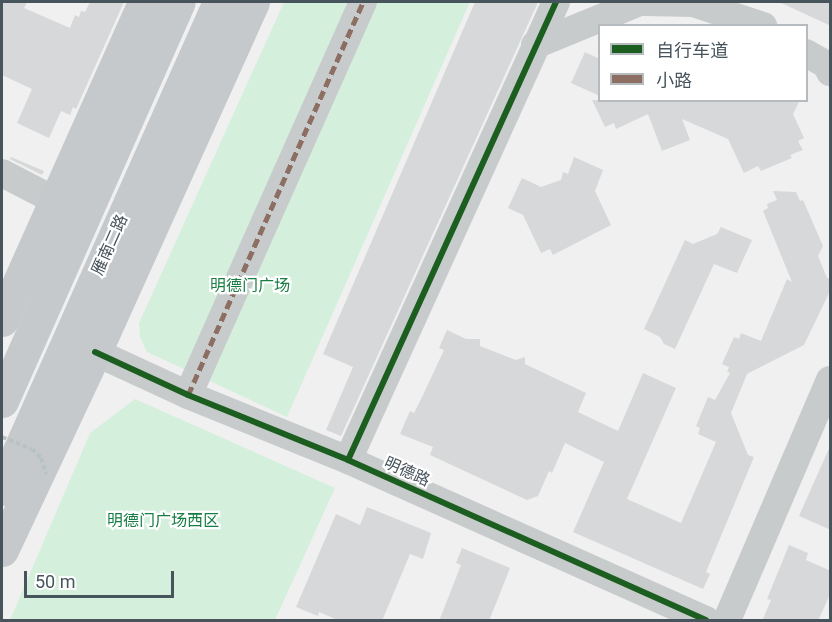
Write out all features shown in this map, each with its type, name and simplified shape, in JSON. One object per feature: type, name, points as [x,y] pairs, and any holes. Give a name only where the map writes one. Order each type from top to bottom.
[{"type":"main road","points":[[3,313],[144,2]]},
{"type":"main road","points":[[2,401],[179,2]]},
{"type":"main road","points":[[2,550],[95,352],[232,11]]},
{"type":"main road","name":"雁南二路","points":[[4,483],[232,11]]},
{"type":"main road","points":[[2,362],[57,278]]},
{"type":"main road","points":[[4,483],[95,352]]},
{"type":"street","points":[[188,394],[363,2]]},
{"type":"street","points":[[348,460],[556,2]]},
{"type":"street","points":[[536,45],[642,2],[693,3],[757,24]]},
{"type":"street","points":[[808,54],[827,65],[831,72]]},
{"type":"street","points":[[2,173],[54,200]]},
{"type":"street","name":"明德路","points":[[95,352],[188,394],[348,460],[706,621]]},
{"type":"street","points":[[727,621],[831,380]]},
{"type":"path","points":[[2,437],[32,449],[41,458],[46,474]]},
{"type":"green space","name":"明德门广场","points":[[284,2],[470,2],[287,417],[147,352],[140,337],[139,323]]},
{"type":"green space","name":"明德门广场西区","points":[[135,399],[335,488],[275,620],[10,620],[90,433]]},
{"type":"building","points":[[2,2],[27,2],[24,8],[70,28],[75,15],[79,17],[81,11],[85,12],[90,2],[124,2],[76,109],[73,107],[70,115],[61,111],[49,138],[17,123],[32,89],[2,75]]},
{"type":"building","points":[[475,2],[538,2],[341,436],[326,430],[353,367],[323,354]]},
{"type":"building","points":[[779,2],[831,2],[831,26]]},
{"type":"building","points":[[585,52],[598,58],[598,95],[571,83]]},
{"type":"building","points":[[592,100],[598,100],[598,102],[799,102],[793,114],[804,138],[798,141],[803,150],[790,155],[792,158],[761,171],[758,166],[744,173],[728,139],[682,119],[690,140],[662,151],[648,114],[616,129],[614,123],[605,127]]},
{"type":"building","points":[[11,157],[44,171],[42,175],[10,159]]},
{"type":"building","points":[[574,157],[603,170],[595,191],[611,225],[553,255],[550,249],[541,253],[523,215],[508,208],[522,178],[541,187],[561,180],[563,172],[568,174]]},
{"type":"building","points":[[773,191],[796,192],[800,201],[803,200],[823,246],[818,256],[827,278],[831,279],[831,289],[804,345],[747,374],[731,413],[748,455],[754,457],[706,572],[710,574],[703,589],[573,532],[604,462],[565,443],[552,473],[549,471],[538,496],[527,500],[430,455],[433,447],[400,434],[410,411],[414,413],[444,350],[439,348],[447,330],[466,339],[480,339],[480,346],[516,360],[525,357],[525,364],[586,393],[578,412],[618,431],[643,373],[676,388],[627,499],[681,523],[716,442],[698,434],[700,428],[696,426],[708,397],[715,400],[730,373],[727,372],[729,367],[722,364],[734,337],[739,339],[741,333],[761,341],[787,279],[792,282],[763,211],[768,208],[767,204],[777,200]]},
{"type":"building","points":[[721,227],[752,240],[737,273],[714,264],[675,349],[664,344],[660,337],[644,329],[685,240],[693,244],[717,234]]},
{"type":"building","points":[[831,444],[831,530],[799,516]]},
{"type":"building","points":[[367,507],[431,533],[423,559],[410,554],[382,621],[340,621],[319,612],[318,616],[296,607],[336,514],[360,525]]},
{"type":"building","points":[[789,545],[808,553],[806,560],[831,571],[831,592],[818,621],[762,621],[771,600],[767,599]]},
{"type":"building","points":[[462,548],[510,568],[489,621],[439,621],[461,565],[456,563]]},
{"type":"marked path","points":[[188,395],[363,2]]},
{"type":"cycle path","points":[[348,460],[556,2]]},
{"type":"cycle path","points":[[95,352],[188,395],[348,460],[706,620]]}]
